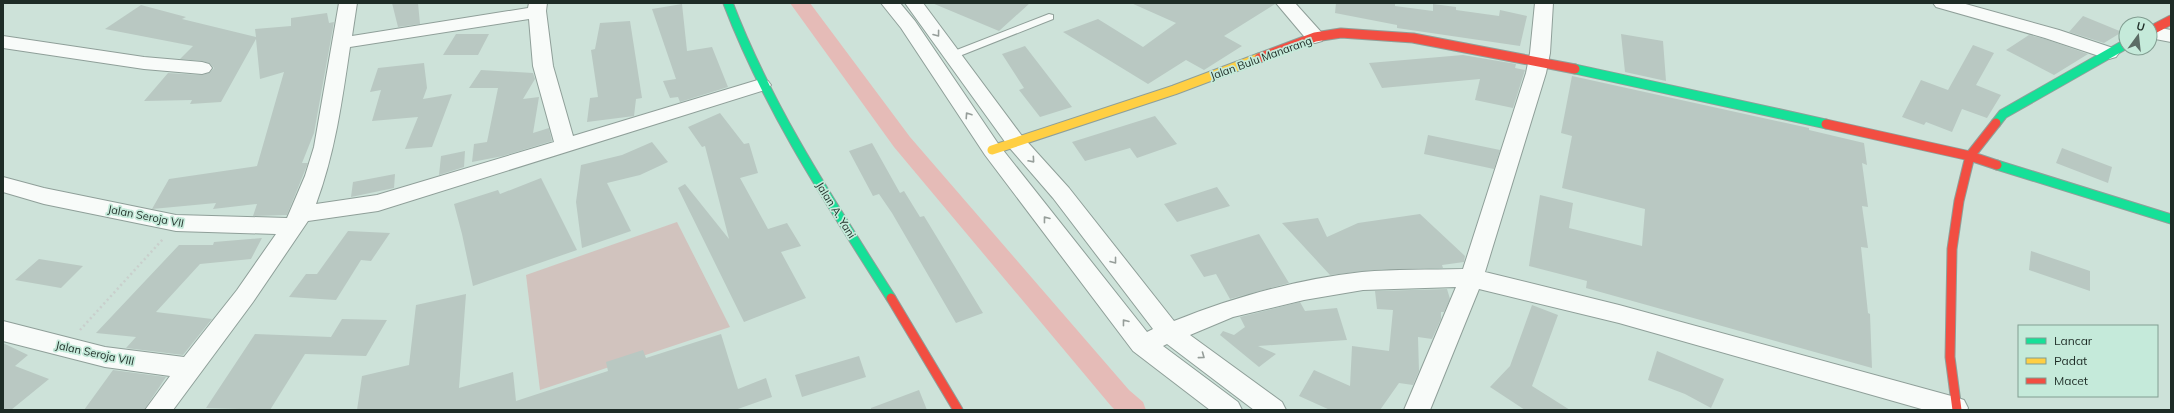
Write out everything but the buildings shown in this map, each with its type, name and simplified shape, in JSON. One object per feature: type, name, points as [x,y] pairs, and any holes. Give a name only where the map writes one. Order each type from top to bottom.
[{"type":"main road","name":"Jalan A. Yani","points":[[728,3],[735,26],[761,85],[845,225],[908,323],[958,410]]},
{"type":"main road","points":[[2158,27],[2171,20]]},
{"type":"main road","name":"Jalan Bulu Manarang","points":[[992,150],[1015,141],[1174,90],[1315,37],[1342,33],[1414,38],[1539,62],[1970,156],[2171,219]]},
{"type":"main road","points":[[1956,409],[1950,357],[1952,249],[1959,201],[1970,156],[2003,114],[2118,48]]},
{"type":"street","points":[[158,410],[245,296],[296,220],[316,176],[324,147],[348,3]]},
{"type":"street","points":[[890,3],[908,25],[948,60],[1015,141],[1061,193],[1169,332],[1272,410]]},
{"type":"street","points":[[914,3],[948,60],[992,150],[1142,344],[1229,410]]},
{"type":"street","points":[[1285,3],[1315,37]]},
{"type":"street","points":[[1417,410],[1472,278],[1539,62],[1544,3]]},
{"type":"street","points":[[1942,3],[2052,34],[2109,53]]},
{"type":"street","points":[[342,43],[537,7],[543,66],[565,144]]},
{"type":"street","points":[[2158,34],[2171,36]]},
{"type":"street","points":[[3,42],[144,63],[202,68]]},
{"type":"street","name":"Jalan Seroja VII","points":[[3,184],[44,196],[176,223],[296,220],[378,203],[565,144],[761,85]]},
{"type":"street","points":[[1142,344],[1228,309],[1304,291],[1363,281],[1472,278],[1619,314],[1956,409]]},
{"type":"street","name":"Jalan Seroja VIII","points":[[3,331],[105,357],[189,368]]},
{"type":"lane","points":[[948,60],[1049,17]]},
{"type":"path","points":[[64,347],[176,223]]},
{"type":"shaded area","points":[[677,222],[730,327],[540,390],[526,275]]},
{"type":"waterway","points":[[800,3],[902,142],[1120,398],[1133,410]]},
{"type":"traffic: fast","points":[[728,3],[760,81],[780,118],[823,191],[891,298]]},
{"type":"traffic: fast","points":[[1996,123],[2003,114],[2118,49]]},
{"type":"traffic: fast","points":[[1575,69],[1826,124]]},
{"type":"traffic: fast","points":[[1997,165],[2171,219]]},
{"type":"traffic: slow","points":[[992,150],[1174,90],[1259,58]]},
{"type":"traffic: jam","points":[[2158,27],[2171,20]]},
{"type":"traffic: jam","points":[[1259,58],[1315,37],[1341,33],[1413,38],[1575,69]]},
{"type":"traffic: jam","points":[[1957,410],[1950,357],[1952,249],[1959,201],[1970,156],[1996,123]]},
{"type":"traffic: jam","points":[[1826,124],[1970,156],[1997,165]]},
{"type":"traffic: jam","points":[[891,298],[958,410]]}]
